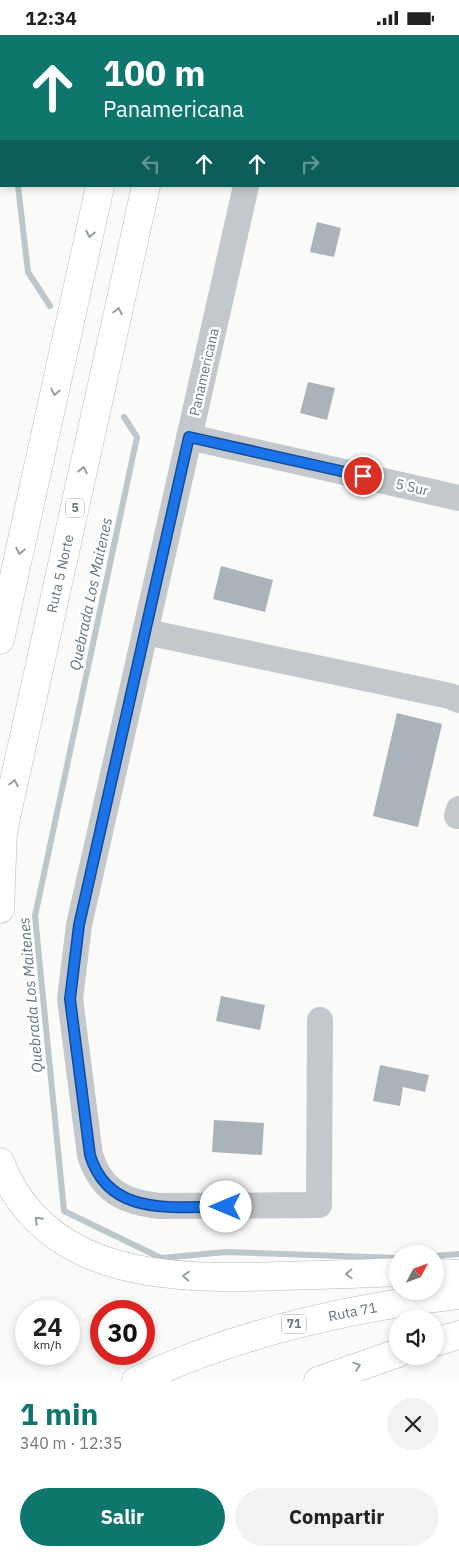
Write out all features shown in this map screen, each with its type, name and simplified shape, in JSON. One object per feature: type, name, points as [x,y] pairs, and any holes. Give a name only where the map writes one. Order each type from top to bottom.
[{"type":"main road","points":[[0,640],[100,187]]},
{"type":"main road","name":"Ruta 5 Norte","points":[[0,909],[2,838],[146,187]]},
{"type":"main road","points":[[0,1162],[21,1200],[34,1217],[50,1231],[83,1253],[119,1266],[169,1275],[207,1277],[389,1272]]},
{"type":"main road","points":[[444,1273],[459,1274]]},
{"type":"main road","name":"Ruta 71","points":[[136,1381],[202,1353],[280,1328],[370,1307],[459,1295]]},
{"type":"main road","points":[[444,1339],[459,1335]]},
{"type":"main road","points":[[318,1381],[389,1356]]},
{"type":"street","name":"Panamericana","points":[[246,187],[83,902],[70,999],[90,1155],[93,1165],[104,1183],[122,1198],[159,1206],[319,1205],[320,1020]]},
{"type":"street","name":"5 Sur","points":[[189,437],[459,498]]},
{"type":"street","points":[[146,632],[450,696],[459,701]]},
{"type":"building","points":[[317,222],[341,228],[334,257],[310,252]]},
{"type":"building","points":[[308,382],[335,388],[327,420],[300,413]]},
{"type":"building","points":[[221,566],[273,580],[265,612],[213,599]]},
{"type":"building","points":[[397,713],[442,724],[418,827],[373,816]]},
{"type":"building","points":[[221,996],[265,1005],[260,1030],[216,1021]]},
{"type":"building","points":[[380,1065],[429,1075],[425,1092],[403,1087],[400,1106],[373,1101]]},
{"type":"building","points":[[214,1120],[264,1123],[262,1155],[212,1152]]},
{"type":"waterway","name":"Quebrada Los Maitenes","points":[[18,187],[28,272],[50,306]]},
{"type":"waterway","name":"Quebrada Los Maitenes","points":[[124,417],[137,437],[35,916],[64,1211],[161,1258],[226,1252],[389,1258]]},
{"type":"waterway","name":"Quebrada Los Maitenes","points":[[444,1255],[459,1254]]},
{"type":"route","points":[[226,1207],[159,1206],[134,1202],[122,1198],[112,1191],[98,1175],[93,1165],[90,1155],[70,999],[83,902],[189,437],[363,476]]}]
